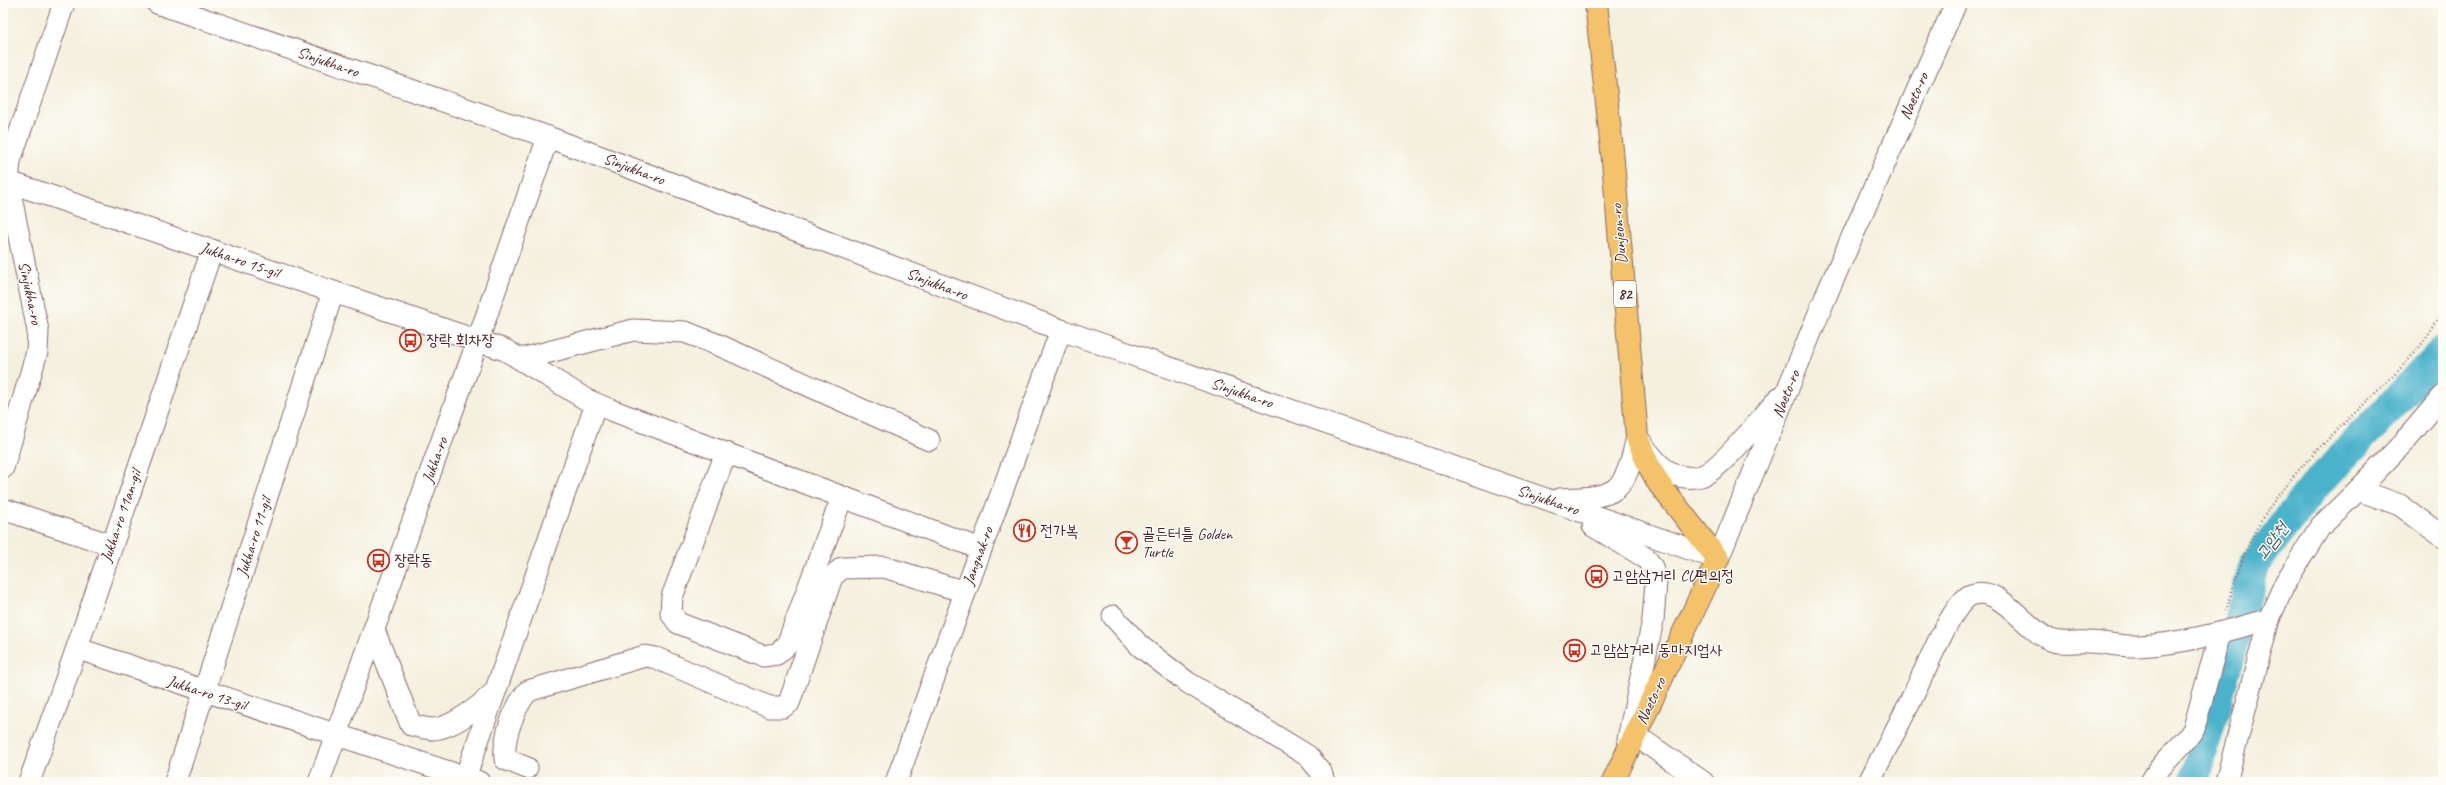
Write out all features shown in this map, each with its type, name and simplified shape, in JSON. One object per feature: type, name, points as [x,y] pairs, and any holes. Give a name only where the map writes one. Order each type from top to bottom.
[{"type":"main road","name":"Dunjeon-ro","points":[[1596,3],[1612,150],[1637,437],[1648,464],[1659,484],[1718,559]]},
{"type":"main road","name":"Naeto-ro","points":[[1613,782],[1718,559]]},
{"type":"street","name":"Sinjukha-ro","points":[[3,468],[37,352],[38,331],[5,181],[10,161],[64,3]]},
{"type":"street","name":"Sinjukha-ro","points":[[157,3],[548,137],[1061,330],[1718,559]]},
{"type":"street","name":"Naeto-ro","points":[[1718,559],[1831,284],[1956,3]]},
{"type":"street","name":"Jukha-ro","points":[[319,782],[478,340],[548,137]]},
{"type":"street","name":"Jukha-ro 15-gil","points":[[5,181],[505,350],[596,404],[981,549]]},
{"type":"street","name":"Jukha-ro 11an-gil","points":[[29,782],[78,649],[111,545],[212,250]]},
{"type":"street","name":"Jukha-ro 11-gil","points":[[175,782],[334,292]]},
{"type":"street","points":[[522,359],[633,330],[685,332],[741,355],[929,440]]},
{"type":"street","name":"Jangnak-ro","points":[[896,782],[1061,330]]},
{"type":"street","points":[[1637,437],[1656,461],[1667,471],[1677,476],[1701,476],[1717,466],[1788,389]]},
{"type":"street","points":[[2226,782],[2269,619],[2291,571],[2320,527],[2403,443],[2443,396]]},
{"type":"street","points":[[472,780],[496,690],[596,404]]},
{"type":"street","points":[[1547,500],[1592,498],[1617,488],[1630,470],[1637,437]]},
{"type":"street","points":[[726,453],[672,597],[671,613],[678,623],[763,656],[778,654],[787,645],[842,497]]},
{"type":"street","points":[[2358,490],[2400,505],[2443,537]]},
{"type":"street","points":[[1547,500],[1636,550],[1646,558],[1652,567],[1656,582],[1653,620],[1625,757]]},
{"type":"street","points":[[3,509],[111,545]]},
{"type":"street","points":[[527,768],[505,759],[504,748],[518,706],[528,691],[645,656],[656,658],[769,708],[783,707],[789,702],[832,577],[842,568],[884,567],[965,592]]},
{"type":"street","points":[[1869,782],[1910,702],[1930,656],[1962,601],[1971,595],[1982,593],[1993,596],[2038,634],[2055,642],[2087,642],[2140,646],[2223,632],[2269,619]]},
{"type":"street","points":[[1114,616],[1140,646],[1187,682],[1308,756],[1321,772],[1324,782]]},
{"type":"street","points":[[374,630],[411,725],[433,729],[462,718],[480,707],[496,690]]},
{"type":"street","points":[[2150,782],[2161,766],[2187,740],[2194,728],[2223,632]]},
{"type":"street","name":"Jukha-ro 13-gil","points":[[78,649],[472,780]]},
{"type":"street","points":[[1635,735],[1703,782]]},
{"type":"path","points":[[2223,632],[2248,547],[2264,517],[2313,454],[2416,352],[2431,332],[2443,308]]},
{"type":"waterway","name":"고암천","points":[[2194,782],[2255,563],[2314,487],[2443,351]]},
{"type":"place","name":"장락 회차장","points":[[411,340]]},
{"type":"place","name":"전가복","points":[[1024,531]]},
{"type":"place","name":"골든터틀 Golden Turtle","points":[[1127,543]]},
{"type":"place","name":"장락동","points":[[379,560]]},
{"type":"place","name":"고암삼거리 CU편의정","points":[[1596,576]]},
{"type":"place","name":"고암삼거리 동마지업사","points":[[1575,650]]}]
